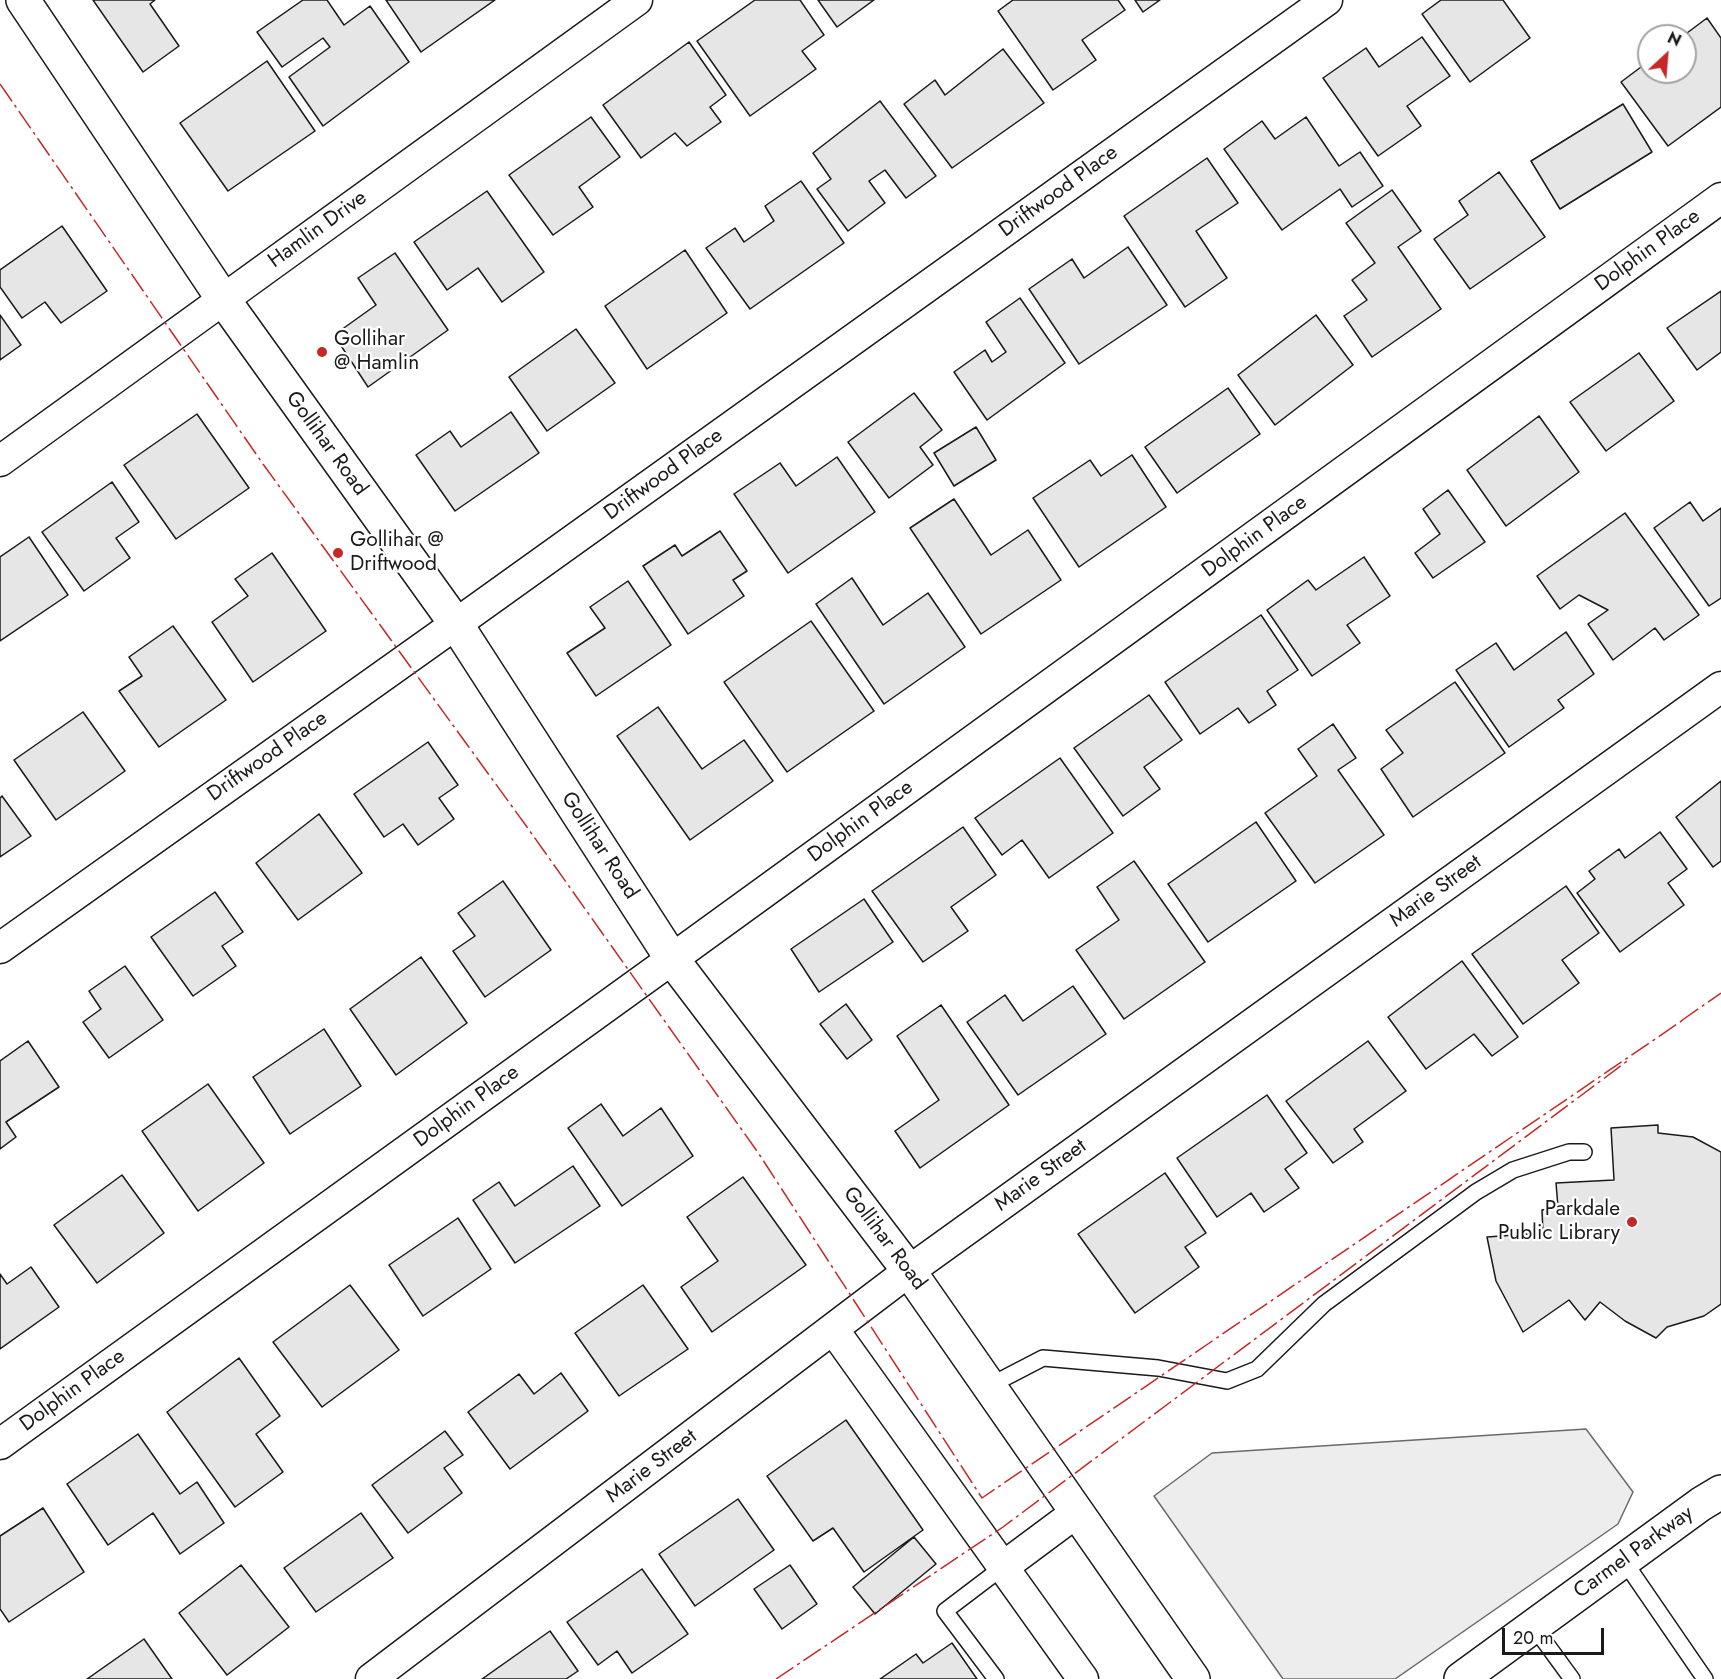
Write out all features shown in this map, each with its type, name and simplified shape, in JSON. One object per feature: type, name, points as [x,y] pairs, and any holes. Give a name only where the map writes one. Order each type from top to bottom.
[{"type":"main road","name":"Gollihar Road","points":[[23,0],[223,299],[456,624],[672,959],[909,1271],[1193,1679]]},
{"type":"main road","name":"Carmel Parkway","points":[[1461,1679],[1701,1504],[1721,1492]]},
{"type":"street","name":"Hamlin Drive","points":[[0,461],[637,0]]},
{"type":"street","name":"Driftwood Place","points":[[0,948],[1327,0]]},
{"type":"street","name":"Dolphin Place","points":[[0,1444],[1721,198]]},
{"type":"street","name":"Marie Street","points":[[371,1679],[909,1271],[1721,687]]},
{"type":"street","points":[[833,1329],[1083,1679]]},
{"type":"street","points":[[1003,1567],[1077,1512]]},
{"type":"lane","points":[[989,1386],[1043,1358],[1158,1368],[1227,1381],[1257,1369],[1324,1304],[1476,1192],[1513,1170],[1569,1152],[1584,1152]]},
{"type":"lane","points":[[1624,1561],[1705,1679]]},
{"type":"lane","points":[[996,1679],[945,1611],[1003,1567]]},
{"type":"lane","points":[[1534,1627],[1572,1679]]},
{"type":"shaded area","points":[[1586,1429],[1633,1492],[1618,1524],[1395,1679],[1283,1679],[1154,1496],[1212,1453]]},
{"type":"building","points":[[93,0],[155,0],[150,4],[179,46],[143,72]]},
{"type":"building","points":[[303,0],[327,0],[344,25],[370,6],[409,62],[323,126],[289,77],[330,47],[323,38],[282,67],[257,32]]},
{"type":"building","points":[[386,0],[495,0],[421,52]]},
{"type":"building","points":[[755,0],[800,0],[824,35],[802,51],[816,69],[750,116],[697,41]]},
{"type":"building","points":[[818,0],[874,0],[837,27]]},
{"type":"building","points":[[1013,0],[1118,0],[1125,10],[1082,40],[1096,60],[1053,90],[998,11]]},
{"type":"building","points":[[1135,0],[1160,0],[1143,12]]},
{"type":"building","points":[[1441,0],[1503,0],[1530,38],[1470,82],[1422,14]]},
{"type":"building","points":[[1707,18],[1721,38],[1721,107],[1668,146],[1621,82],[1637,70],[1637,84],[1697,84],[1697,26]]},
{"type":"building","points":[[1422,37],[1450,76],[1407,106],[1421,126],[1378,156],[1323,78],[1366,48],[1379,67]]},
{"type":"building","points":[[689,42],[726,95],[710,107],[721,122],[687,146],[675,133],[641,158],[603,105]]},
{"type":"building","points":[[1003,49],[1044,103],[952,168],[904,104],[935,80],[945,95]]},
{"type":"building","points":[[267,61],[315,131],[228,191],[180,123]]},
{"type":"building","points":[[880,101],[936,176],[906,198],[885,170],[869,181],[885,203],[848,231],[817,189],[831,179],[813,153]]},
{"type":"building","points":[[1623,104],[1652,152],[1560,209],[1531,161]]},
{"type":"building","points":[[591,117],[620,157],[579,187],[593,207],[553,235],[509,175]]},
{"type":"building","points":[[1306,117],[1339,166],[1360,152],[1383,186],[1352,207],[1340,189],[1282,230],[1224,149],[1262,121],[1275,139]]},
{"type":"building","points":[[1207,158],[1238,203],[1196,231],[1227,278],[1185,307],[1124,216]]},
{"type":"building","points":[[1499,172],[1545,237],[1470,289],[1434,239],[1468,215],[1459,201]]},
{"type":"building","points":[[801,181],[844,243],[750,309],[706,248],[735,228],[744,242],[774,221],[765,206]]},
{"type":"building","points":[[1392,190],[1421,231],[1398,247],[1441,309],[1372,357],[1344,316],[1367,300],[1352,280],[1375,263],[1346,223]]},
{"type":"building","points":[[487,191],[544,272],[502,302],[478,268],[447,290],[414,242]]},
{"type":"building","points":[[62,226],[107,291],[61,323],[45,302],[22,318],[0,287],[0,270]]},
{"type":"building","points":[[1128,247],[1167,305],[1079,364],[1029,289],[1072,259],[1084,278]]},
{"type":"building","points":[[685,250],[727,313],[647,369],[605,306]]},
{"type":"building","points":[[395,253],[448,330],[368,387],[334,335],[376,305],[358,278]]},
{"type":"building","points":[[1721,291],[1721,352],[1697,370],[1667,328]]},
{"type":"building","points":[[1020,298],[1065,363],[987,420],[954,372],[985,350],[992,362],[1006,352],[986,322]]},
{"type":"building","points":[[0,315],[21,345],[0,360]]},
{"type":"building","points":[[1316,315],[1353,365],[1275,425],[1238,375]]},
{"type":"building","points":[[576,329],[615,383],[547,431],[509,377]]},
{"type":"building","points":[[1639,353],[1674,401],[1606,451],[1570,402]]},
{"type":"building","points":[[1228,388],[1260,434],[1177,493],[1145,447]]},
{"type":"building","points":[[914,393],[942,430],[920,447],[933,465],[889,498],[848,442]]},
{"type":"building","points":[[511,412],[539,453],[455,511],[416,455],[450,431],[461,447]]},
{"type":"building","points":[[197,414],[249,488],[176,539],[124,465]]},
{"type":"building","points":[[1539,416],[1579,472],[1506,526],[1467,470]]},
{"type":"building","points":[[976,427],[996,460],[954,486],[934,453]]},
{"type":"building","points":[[1132,455],[1166,507],[1079,567],[1033,498],[1090,460],[1101,476]]},
{"type":"building","points":[[837,457],[875,512],[788,573],[734,494],[780,463],[796,486]]},
{"type":"building","points":[[112,482],[139,522],[116,538],[130,558],[84,591],[42,532]]},
{"type":"building","points":[[1448,490],[1485,542],[1433,578],[1415,553],[1440,534],[1423,509]]},
{"type":"building","points":[[954,499],[991,555],[1028,530],[1061,580],[981,634],[910,528]]},
{"type":"building","points":[[1690,502],[1703,521],[1721,508],[1721,598],[1709,606],[1654,528]]},
{"type":"building","points":[[1625,513],[1699,615],[1664,640],[1655,628],[1613,660],[1588,624],[1608,610],[1579,595],[1560,609],[1537,576]]},
{"type":"building","points":[[720,531],[747,571],[733,580],[744,596],[688,634],[643,566],[675,545],[682,556]]},
{"type":"building","points":[[29,537],[68,595],[0,641],[0,557]]},
{"type":"building","points":[[272,553],[326,631],[253,682],[212,622],[248,596],[235,579]]},
{"type":"building","points":[[1364,557],[1390,596],[1347,625],[1360,643],[1312,676],[1267,610],[1308,580],[1316,590]]},
{"type":"building","points":[[852,578],[883,625],[928,593],[965,647],[884,704],[816,604]]},
{"type":"building","points":[[628,581],[671,645],[596,696],[567,653],[605,628],[590,607]]},
{"type":"building","points":[[1261,615],[1298,670],[1267,691],[1276,705],[1249,723],[1238,708],[1200,734],[1165,682]]},
{"type":"building","points":[[811,621],[874,711],[787,772],[724,682]]},
{"type":"building","points":[[173,626],[226,700],[159,747],[119,691],[142,676],[129,657]]},
{"type":"building","points":[[1566,632],[1594,674],[1558,700],[1564,708],[1509,747],[1456,670],[1496,643],[1514,670]]},
{"type":"building","points":[[1455,682],[1505,753],[1413,817],[1381,769],[1403,753],[1386,730]]},
{"type":"building","points":[[1149,695],[1182,740],[1144,767],[1160,789],[1123,816],[1074,748]]},
{"type":"building","points":[[658,707],[702,769],[744,740],[773,781],[690,840],[617,736]]},
{"type":"building","points":[[83,712],[125,771],[56,820],[14,760]]},
{"type":"building","points":[[1333,724],[1356,758],[1338,770],[1384,835],[1315,883],[1265,813],[1317,776],[1298,749]]},
{"type":"building","points":[[428,742],[458,785],[439,798],[454,819],[418,845],[403,824],[384,837],[354,794]]},
{"type":"building","points":[[1060,758],[1113,833],[1049,878],[1022,840],[1002,855],[975,818]]},
{"type":"building","points":[[1721,781],[1721,861],[1713,867],[1676,817]]},
{"type":"building","points":[[2,796],[31,836],[0,857],[0,798]]},
{"type":"building","points":[[319,814],[362,873],[298,920],[256,863]]},
{"type":"building","points":[[1256,822],[1296,881],[1208,942],[1168,884]]},
{"type":"building","points":[[963,827],[996,875],[951,907],[968,931],[923,962],[872,891]]},
{"type":"building","points":[[1660,832],[1687,869],[1668,883],[1684,905],[1620,952],[1577,893],[1595,879],[1589,871],[1619,849],[1625,858]]},
{"type":"building","points":[[1134,861],[1205,962],[1124,1019],[1076,950],[1119,920],[1097,887]]},
{"type":"building","points":[[503,881],[551,950],[485,997],[453,951],[475,936],[458,913]]},
{"type":"building","points":[[1566,886],[1599,933],[1562,960],[1579,983],[1523,1024],[1472,954]]},
{"type":"building","points":[[215,892],[243,932],[222,946],[236,966],[193,996],[151,937]]},
{"type":"building","points":[[864,899],[893,942],[819,992],[791,949]]},
{"type":"building","points":[[421,957],[467,1023],[396,1075],[350,1009]]},
{"type":"building","points":[[1462,961],[1518,1037],[1492,1056],[1474,1034],[1426,1069],[1388,1017]]},
{"type":"building","points":[[125,966],[163,1020],[109,1058],[83,1022],[101,1009],[89,991]]},
{"type":"building","points":[[1073,986],[1106,1034],[1018,1095],[967,1022],[1005,995],[1023,1021]]},
{"type":"building","points":[[846,1004],[872,1040],[847,1059],[820,1024]]},
{"type":"building","points":[[941,1005],[1009,1105],[920,1168],[895,1131],[939,1100],[897,1036]]},
{"type":"building","points":[[324,1029],[361,1086],[290,1134],[253,1077]]},
{"type":"building","points":[[28,1041],[59,1087],[6,1122],[16,1137],[0,1149],[0,1061]]},
{"type":"building","points":[[1368,1041],[1406,1091],[1354,1129],[1363,1142],[1333,1163],[1286,1101]]},
{"type":"building","points":[[208,1084],[264,1163],[198,1211],[142,1131]]},
{"type":"building","points":[[1267,1095],[1307,1153],[1285,1169],[1299,1188],[1264,1212],[1251,1193],[1217,1217],[1177,1158]]},
{"type":"building","points":[[601,1104],[623,1136],[661,1108],[693,1156],[622,1206],[568,1128]]},
{"type":"building","name":"Parkdale Public Library","points":[[1658,1125],[1658,1133],[1693,1137],[1721,1152],[1721,1304],[1704,1316],[1667,1327],[1656,1338],[1625,1321],[1600,1302],[1585,1320],[1569,1300],[1523,1332],[1496,1281],[1487,1237],[1543,1233],[1542,1210],[1558,1207],[1556,1183],[1614,1180],[1611,1128]]},
{"type":"building","points":[[573,1166],[600,1206],[515,1263],[473,1200],[499,1182],[515,1206]]},
{"type":"building","points":[[1165,1173],[1206,1233],[1185,1247],[1199,1267],[1135,1313],[1078,1234]]},
{"type":"building","points":[[122,1175],[164,1233],[97,1283],[54,1225]]},
{"type":"building","points":[[743,1177],[806,1265],[712,1332],[681,1287],[718,1261],[687,1217]]},
{"type":"building","points":[[458,1218],[491,1269],[423,1316],[389,1265]]},
{"type":"building","points":[[31,1267],[59,1307],[0,1349],[0,1274],[7,1284]]},
{"type":"building","points":[[350,1285],[399,1350],[322,1407],[273,1342]]},
{"type":"building","points":[[643,1285],[688,1349],[619,1396],[575,1333]]},
{"type":"building","points":[[239,1358],[280,1416],[256,1434],[283,1472],[235,1507],[167,1412]]},
{"type":"building","points":[[561,1373],[588,1411],[510,1469],[468,1412],[519,1374],[534,1394]]},
{"type":"building","points":[[846,1420],[923,1530],[864,1572],[833,1528],[813,1541],[767,1476]]},
{"type":"building","points":[[445,1431],[463,1455],[444,1468],[462,1493],[408,1533],[372,1485]]},
{"type":"building","points":[[138,1434],[180,1494],[197,1482],[224,1523],[180,1554],[153,1513],[108,1545],[67,1484]]},
{"type":"building","points":[[738,1499],[774,1550],[695,1606],[659,1554]]},
{"type":"building","points":[[43,1508],[84,1572],[9,1622],[0,1609],[0,1536]]},
{"type":"building","points":[[361,1513],[393,1558],[316,1612],[284,1568]]},
{"type":"building","points":[[914,1537],[936,1564],[875,1614],[853,1587]]},
{"type":"building","points":[[241,1565],[289,1627],[227,1675],[179,1613]]},
{"type":"building","points":[[790,1565],[817,1604],[782,1629],[754,1589]]},
{"type":"building","points":[[642,1569],[688,1634],[632,1673],[617,1651],[598,1665],[567,1622]]},
{"type":"building","points":[[550,1631],[578,1671],[566,1679],[482,1679]]},
{"type":"building","points":[[144,1639],[172,1679],[87,1679]]},
{"type":"building","points":[[952,1643],[977,1679],[880,1679],[916,1654],[923,1663]]},
{"type":"power","points":[[0,84],[263,464],[527,827],[759,1154],[982,1498],[1683,1020]]},
{"type":"power","points":[[1681,1021],[1721,993]]},
{"type":"power","points":[[776,1679],[1003,1527],[1630,1059]]},
{"type":"place","name":"Gollihar @ Hamlin","points":[[322,352]]},
{"type":"place","name":"Gollihar @ Driftwood","points":[[338,553]]},
{"type":"place","name":"Parkdale Public Library","points":[[1632,1222]]}]
